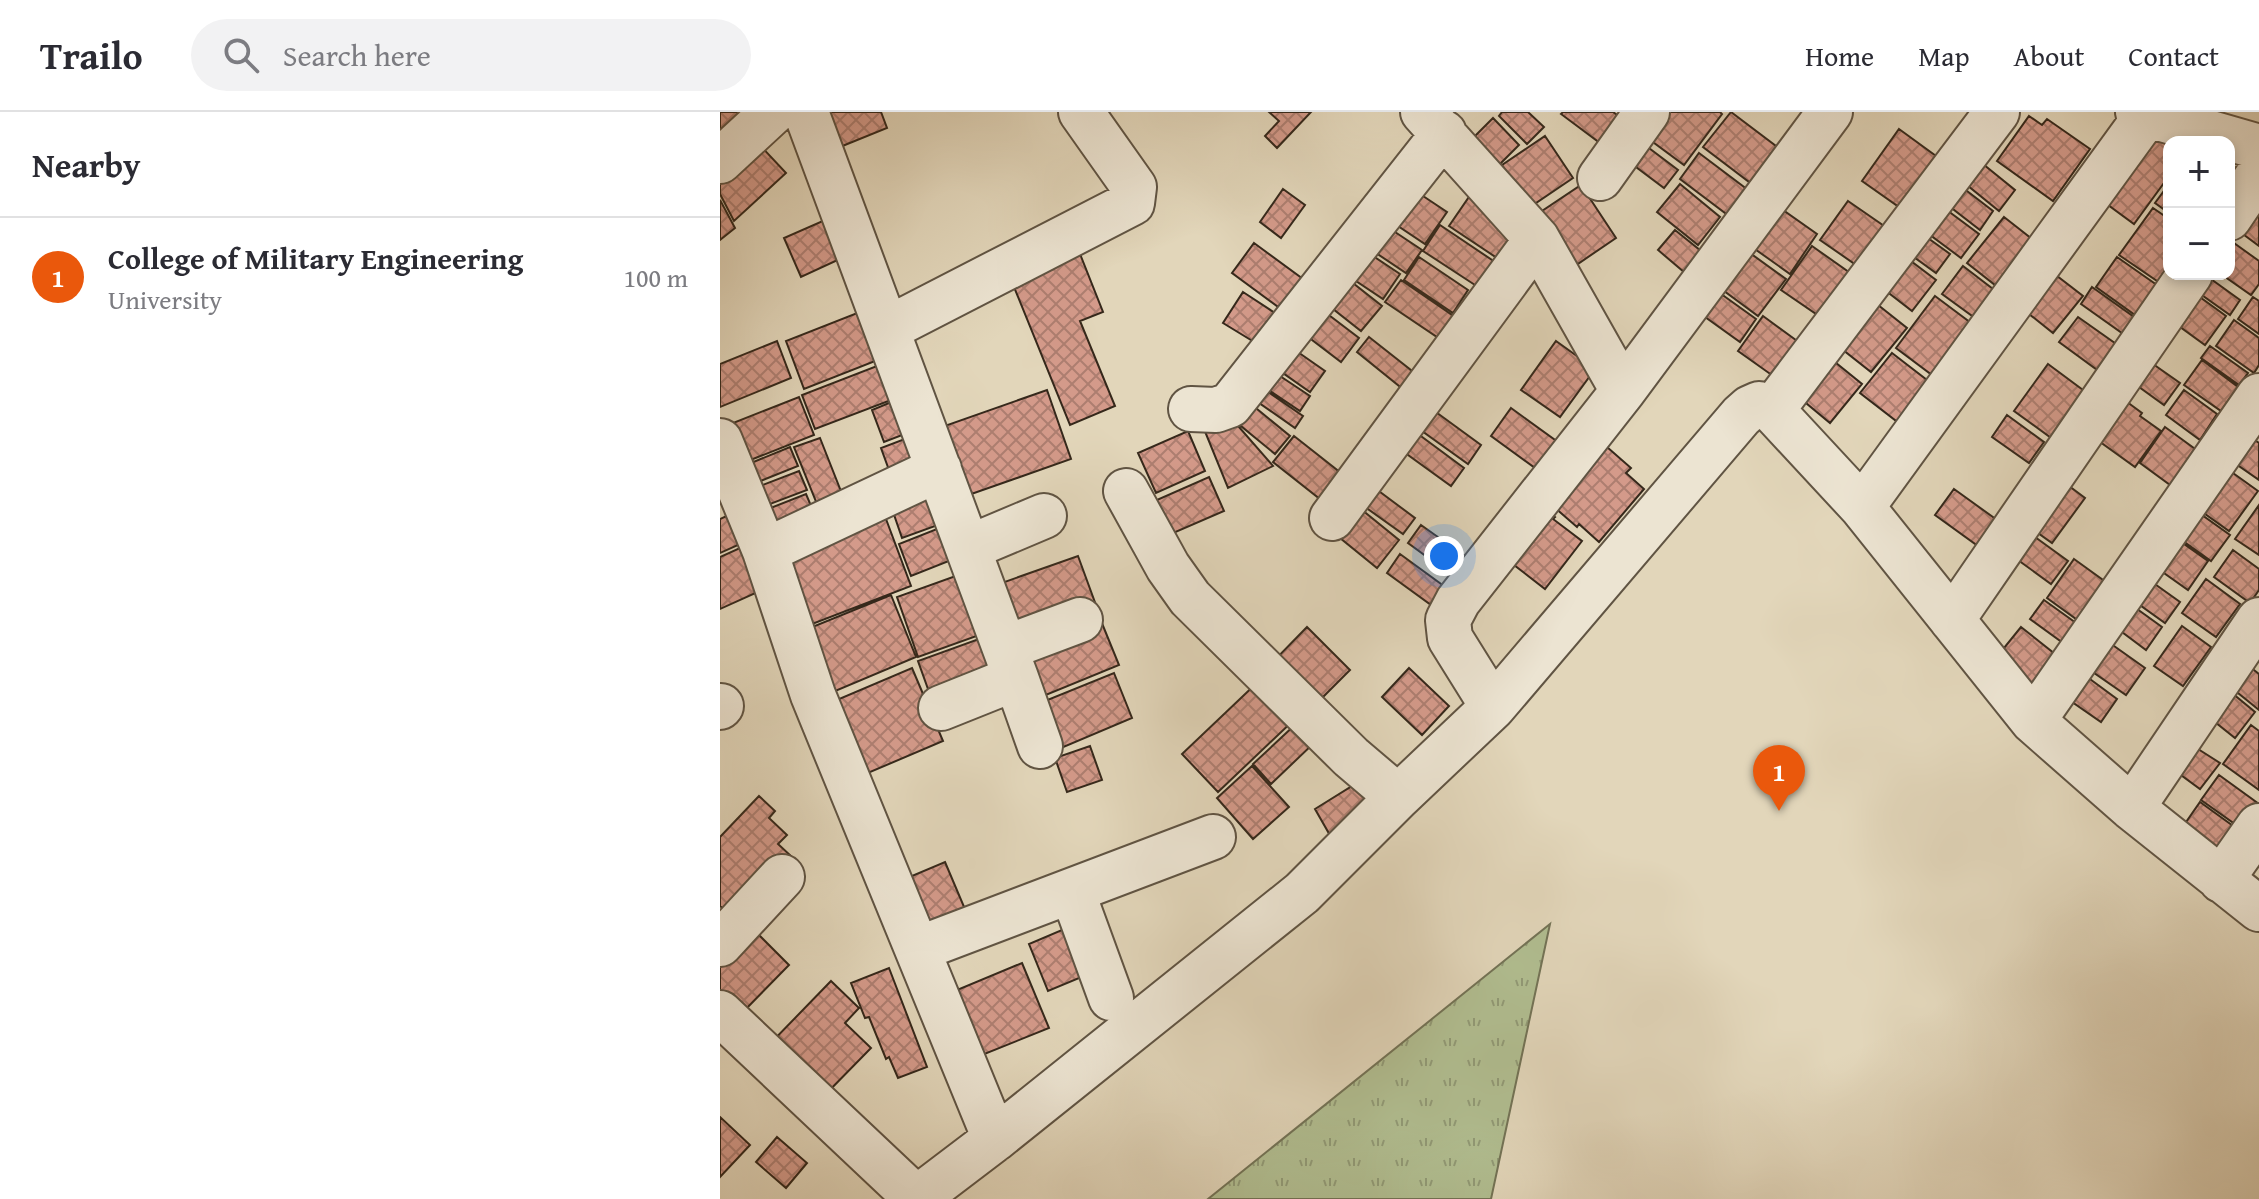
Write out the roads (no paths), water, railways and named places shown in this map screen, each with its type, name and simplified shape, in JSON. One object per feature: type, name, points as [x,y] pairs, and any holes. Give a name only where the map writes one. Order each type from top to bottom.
[{"type":"street","points":[[720,161],[773,112]]},
{"type":"street","points":[[806,112],[1040,746]]},
{"type":"street","points":[[887,329],[1132,203],[1134,187],[1081,112]]},
{"type":"street","points":[[1600,178],[1647,112]]},
{"type":"street","points":[[1493,707],[1450,638],[1448,620],[1458,601],[1623,391],[1830,112]]},
{"type":"street","points":[[1772,410],[1997,112]]},
{"type":"street","points":[[1862,507],[2145,113],[2259,147]]},
{"type":"street","points":[[1191,409],[1216,410],[1230,405],[1428,118],[1537,239],[1623,391]]},
{"type":"street","points":[[2235,209],[2259,174]]},
{"type":"street","points":[[1332,518],[1537,239]]},
{"type":"street","points":[[1952,620],[2186,280]]},
{"type":"street","points":[[2033,721],[2259,396]]},
{"type":"street","points":[[720,1013],[916,1199],[1302,893],[1493,707],[1741,416],[1759,404],[1772,410],[1862,507],[2033,721],[2132,808],[2259,909]]},
{"type":"street","points":[[720,441],[765,551],[813,695],[995,1139]]},
{"type":"street","points":[[765,551],[939,469]]},
{"type":"street","points":[[1126,491],[1168,567],[1190,598],[1351,757],[1398,797]]},
{"type":"street","points":[[968,548],[1044,516]]},
{"type":"street","points":[[941,708],[1080,620]]},
{"type":"street","points":[[2132,808],[2259,620]]},
{"type":"street","points":[[2221,880],[2259,826]]},
{"type":"street","points":[[918,949],[1213,837]]},
{"type":"street","points":[[725,929],[782,877]]},
{"type":"street","points":[[1072,891],[1111,998]]},
{"type":"place","name":"College of Military Engineering","points":[[1779,811]]}]
